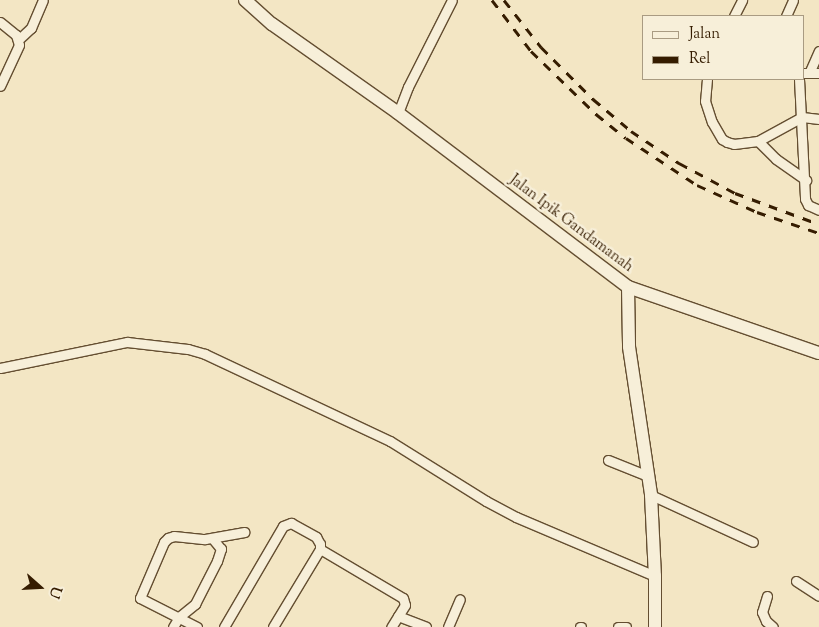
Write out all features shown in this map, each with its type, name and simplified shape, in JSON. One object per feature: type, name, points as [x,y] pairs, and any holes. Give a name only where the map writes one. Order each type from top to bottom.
[{"type":"street","points":[[18,40],[31,28],[43,0]]},
{"type":"street","name":"Jalan Ipik Gandamanah","points":[[245,0],[272,24],[398,114],[628,287],[629,347],[650,495],[655,576],[655,627]]},
{"type":"street","points":[[398,114],[408,88],[452,0]]},
{"type":"street","points":[[734,15],[742,0]]},
{"type":"street","points":[[786,15],[793,0]]},
{"type":"street","points":[[0,22],[18,40],[17,51],[0,86]]},
{"type":"street","points":[[811,72],[819,51]]},
{"type":"street","points":[[706,80],[705,101],[712,122],[722,139],[734,144],[758,141],[802,117],[819,119]]},
{"type":"street","points":[[799,80],[806,202],[810,207],[819,210]]},
{"type":"street","points":[[758,141],[776,159],[806,180]]},
{"type":"street","points":[[628,287],[819,353]]},
{"type":"street","points":[[0,368],[127,342],[164,345],[205,354],[390,441],[486,502],[516,517],[655,576]]},
{"type":"street","points":[[608,460],[648,476]]},
{"type":"street","points":[[650,495],[754,542]]},
{"type":"street","points":[[224,627],[286,523],[291,523],[316,537],[320,544],[320,549],[273,627]]},
{"type":"street","points":[[197,627],[140,598],[156,559],[168,538],[212,538],[244,532]]},
{"type":"street","points":[[173,627],[179,617],[195,604],[217,561],[221,549],[212,538]]},
{"type":"street","points":[[320,549],[403,598],[406,605],[391,627]]},
{"type":"street","points":[[796,581],[819,596]]},
{"type":"street","points":[[767,596],[762,612],[766,621],[773,627]]},
{"type":"street","points":[[448,627],[460,599]]},
{"type":"street","points":[[398,616],[426,627]]},
{"type":"street","points":[[618,627],[626,627]]},
{"type":"railway","points":[[492,0],[531,51],[596,114],[626,138],[697,185],[757,212],[819,233]]},
{"type":"railway","points":[[504,0],[541,47],[593,99],[631,131],[679,163],[735,193],[819,224]]}]
